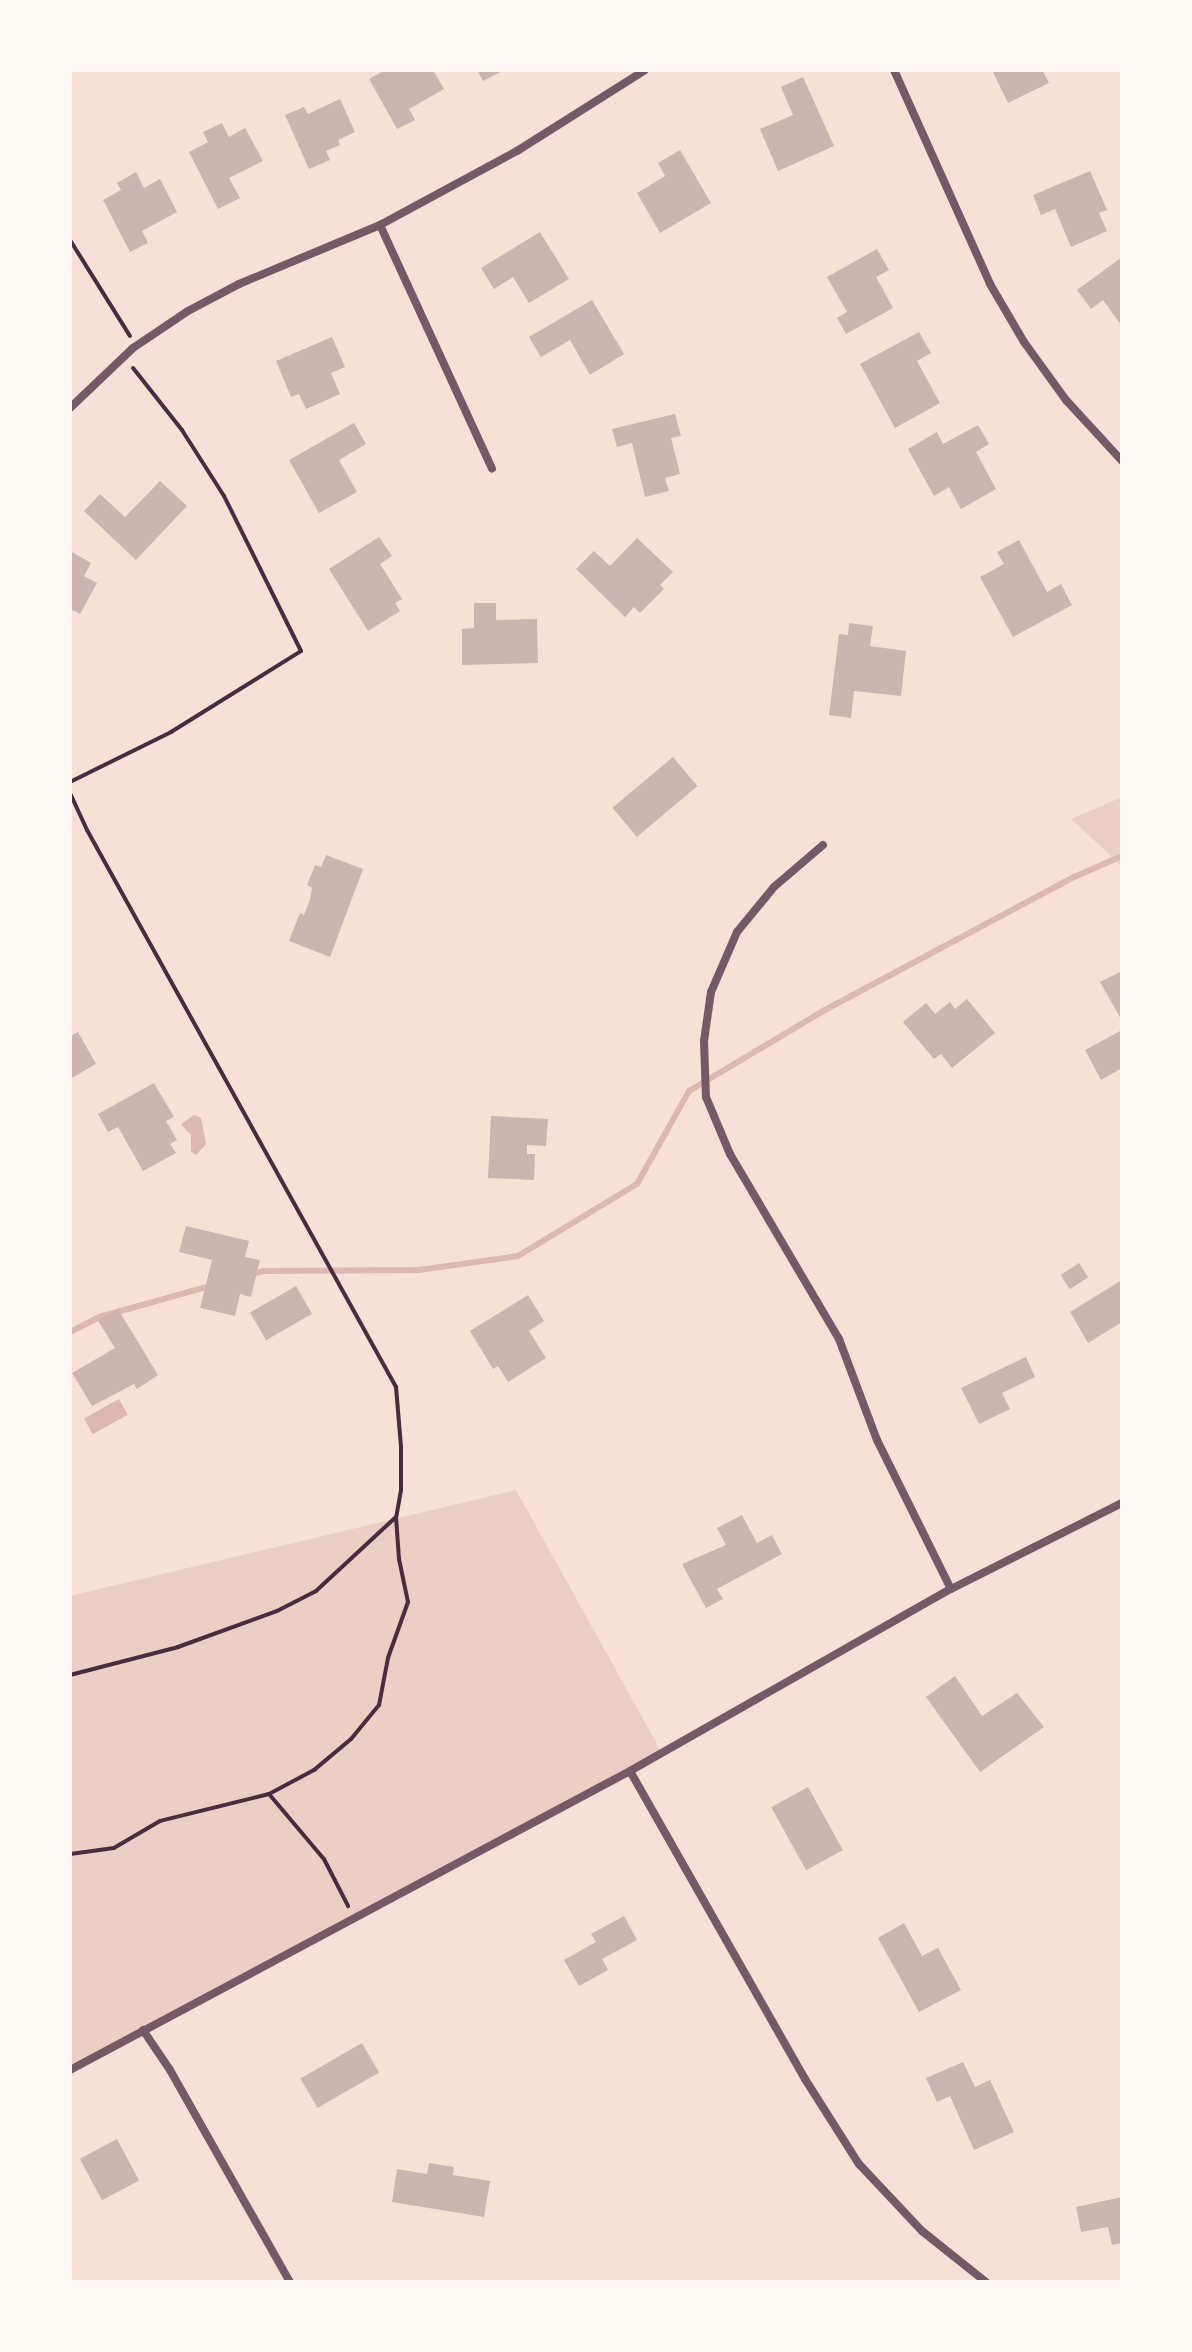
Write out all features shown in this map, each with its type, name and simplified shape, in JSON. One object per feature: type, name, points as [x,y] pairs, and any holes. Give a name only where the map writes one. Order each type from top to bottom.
[{"type":"street","points":[[70,408],[135,347],[188,311],[239,284],[380,225],[517,151],[645,70]]},
{"type":"street","points":[[894,70],[990,284],[1024,342],[1066,400],[1122,461]]},
{"type":"street","points":[[380,225],[492,468]]},
{"type":"street","points":[[823,845],[774,887],[737,932],[711,992],[704,1041],[706,1097],[730,1154],[839,1339],[877,1440],[951,1589]]},
{"type":"street","points":[[70,2070],[630,1771],[951,1589],[1122,1503]]},
{"type":"street","points":[[630,1771],[805,2079],[859,2164],[922,2231],[986,2282]]},
{"type":"street","points":[[143,2030],[170,2070],[290,2282]]},
{"type":"path","points":[[70,240],[135,347]]},
{"type":"path","points":[[70,782],[171,732],[301,651],[224,496],[182,430],[123,357]]},
{"type":"path","points":[[70,793],[87,830],[396,1387],[401,1447],[401,1490],[396,1517],[399,1559],[408,1602],[388,1658],[379,1705],[351,1739],[314,1770],[269,1794],[160,1821],[114,1848],[70,1854]]},
{"type":"path","points":[[70,1675],[178,1647],[277,1611],[316,1591],[396,1517]]},
{"type":"path","points":[[269,1794],[324,1859],[355,1918]]},
{"type":"shaded area","points":[[1122,797],[1122,866],[1071,819]]},
{"type":"shaded area","points":[[194,1115],[201,1118],[206,1144],[196,1155],[191,1151],[191,1135],[181,1124]]},
{"type":"shaded area","points":[[119,1399],[128,1415],[93,1434],[84,1418]]},
{"type":"shaded area","points":[[516,1490],[662,1753],[70,2072],[70,1596]]},
{"type":"building","points":[[385,70],[433,70],[444,89],[409,109],[415,120],[397,129],[369,79]]},
{"type":"building","points":[[477,70],[504,70],[483,81]]},
{"type":"building","points":[[992,70],[1042,70],[1049,83],[1008,103]]},
{"type":"building","points":[[803,77],[834,146],[778,171],[760,129],[793,115],[781,87]]},
{"type":"building","points":[[340,99],[355,132],[338,140],[340,145],[326,151],[330,160],[309,169],[285,115],[304,107],[308,114]]},
{"type":"building","points":[[222,123],[229,137],[245,128],[263,161],[229,178],[240,198],[218,209],[189,152],[208,142],[203,132]]},
{"type":"building","points":[[680,150],[711,203],[660,233],[637,193],[665,176],[658,163]]},
{"type":"building","points":[[1090,171],[1107,210],[1099,213],[1107,231],[1071,247],[1055,209],[1041,215],[1033,195]]},
{"type":"building","points":[[136,172],[144,188],[160,179],[177,212],[142,231],[148,243],[130,252],[103,200],[121,190],[117,183]]},
{"type":"building","points":[[540,232],[569,279],[529,303],[513,277],[494,289],[481,268]]},
{"type":"building","points":[[877,249],[889,270],[876,277],[893,308],[846,334],[837,318],[847,312],[827,277]]},
{"type":"building","points":[[1122,257],[1122,326],[1103,300],[1091,309],[1077,290]]},
{"type":"building","points":[[592,300],[624,354],[590,375],[570,340],[541,357],[529,337]]},
{"type":"building","points":[[919,332],[931,353],[917,361],[940,403],[895,428],[860,364]]},
{"type":"building","points":[[332,337],[345,367],[331,373],[340,394],[306,409],[299,394],[291,397],[276,361]]},
{"type":"building","points":[[675,414],[681,436],[671,438],[680,474],[665,478],[669,491],[645,497],[632,443],[617,447],[612,429]]},
{"type":"building","points":[[354,423],[366,444],[339,460],[357,492],[319,513],[289,460]]},
{"type":"building","points":[[978,425],[989,444],[976,452],[996,489],[961,509],[949,487],[934,496],[908,449],[937,432],[943,444]]},
{"type":"building","points":[[160,481],[187,506],[136,560],[84,511],[100,494],[125,517]]},
{"type":"building","points":[[379,537],[392,556],[380,564],[402,599],[395,603],[400,611],[368,631],[329,569]]},
{"type":"building","points":[[637,538],[673,572],[660,585],[664,589],[640,613],[634,607],[625,617],[576,569],[594,551],[610,566]]},
{"type":"building","points":[[1019,540],[1047,592],[1061,584],[1072,605],[1013,637],[980,577],[1004,564],[997,552]]},
{"type":"building","points":[[70,551],[91,563],[84,576],[97,583],[80,614],[73,610],[70,616]]},
{"type":"building","points":[[474,603],[496,603],[496,620],[537,619],[538,663],[462,665],[462,629],[474,628]]},
{"type":"building","points":[[849,623],[873,626],[870,646],[906,651],[901,696],[854,691],[851,718],[829,715],[839,634],[848,635]]},
{"type":"building","points":[[673,757],[697,786],[637,837],[612,808]]},
{"type":"building","points":[[326,855],[363,869],[330,957],[289,941],[300,913],[304,915],[310,900],[312,888],[307,885],[315,865],[321,867]]},
{"type":"building","points":[[1122,971],[1122,1021],[1100,982]]},
{"type":"building","points":[[967,999],[995,1033],[952,1068],[941,1054],[934,1059],[903,1022],[926,1003],[935,1014],[950,1002],[955,1009]]},
{"type":"building","points":[[1122,1030],[1122,1068],[1101,1080],[1085,1050]]},
{"type":"building","points":[[78,1032],[96,1064],[70,1079],[70,1036]]},
{"type":"building","points":[[154,1083],[174,1117],[166,1121],[177,1140],[170,1144],[176,1153],[143,1171],[118,1127],[108,1132],[98,1114]]},
{"type":"building","points":[[491,1116],[548,1119],[546,1146],[527,1145],[527,1154],[535,1154],[534,1180],[488,1178]]},
{"type":"building","points":[[186,1226],[249,1241],[245,1257],[260,1260],[251,1297],[240,1294],[235,1316],[200,1308],[212,1260],[179,1252]]},
{"type":"building","points":[[1079,1263],[1088,1277],[1070,1289],[1061,1275]]},
{"type":"building","points":[[1122,1280],[1122,1322],[1088,1343],[1070,1312]]},
{"type":"building","points":[[296,1286],[312,1314],[266,1340],[250,1312]]},
{"type":"building","points":[[528,1295],[544,1321],[529,1331],[546,1358],[508,1382],[498,1366],[493,1369],[470,1331]]},
{"type":"building","points":[[118,1309],[158,1375],[137,1389],[134,1384],[92,1406],[72,1373],[115,1348],[98,1321]]},
{"type":"building","points":[[1026,1357],[1035,1377],[1002,1393],[1010,1409],[979,1424],[961,1388]]},
{"type":"building","points":[[742,1515],[757,1543],[772,1535],[782,1554],[717,1589],[723,1599],[706,1608],[682,1564],[726,1545],[717,1528]]},
{"type":"building","points":[[955,1676],[982,1716],[1017,1693],[1044,1727],[980,1772],[926,1697]]},
{"type":"building","points":[[808,1787],[843,1850],[806,1870],[771,1807]]},
{"type":"building","points":[[624,1916],[637,1940],[602,1959],[608,1970],[579,1986],[564,1960],[596,1942],[591,1934]]},
{"type":"building","points":[[904,1923],[922,1956],[938,1948],[961,1990],[919,2012],[878,1938]]},
{"type":"building","points":[[362,2043],[379,2072],[318,2108],[301,2078]]},
{"type":"building","points":[[963,2062],[975,2087],[990,2080],[1014,2132],[974,2150],[950,2096],[937,2102],[926,2078]]},
{"type":"building","points":[[117,2139],[139,2180],[102,2200],[80,2159]]},
{"type":"building","points":[[429,2163],[454,2167],[453,2175],[490,2181],[484,2217],[392,2202],[397,2169],[427,2174]]},
{"type":"building","points":[[1122,2197],[1122,2243],[1112,2245],[1108,2227],[1081,2232],[1076,2207]]},
{"type":"waterway","points":[[252,1274],[264,1271],[419,1270],[518,1256],[637,1184],[689,1091],[823,1011],[1074,877],[1122,856]]},
{"type":"waterway","points":[[70,1332],[99,1317],[210,1286]]}]
